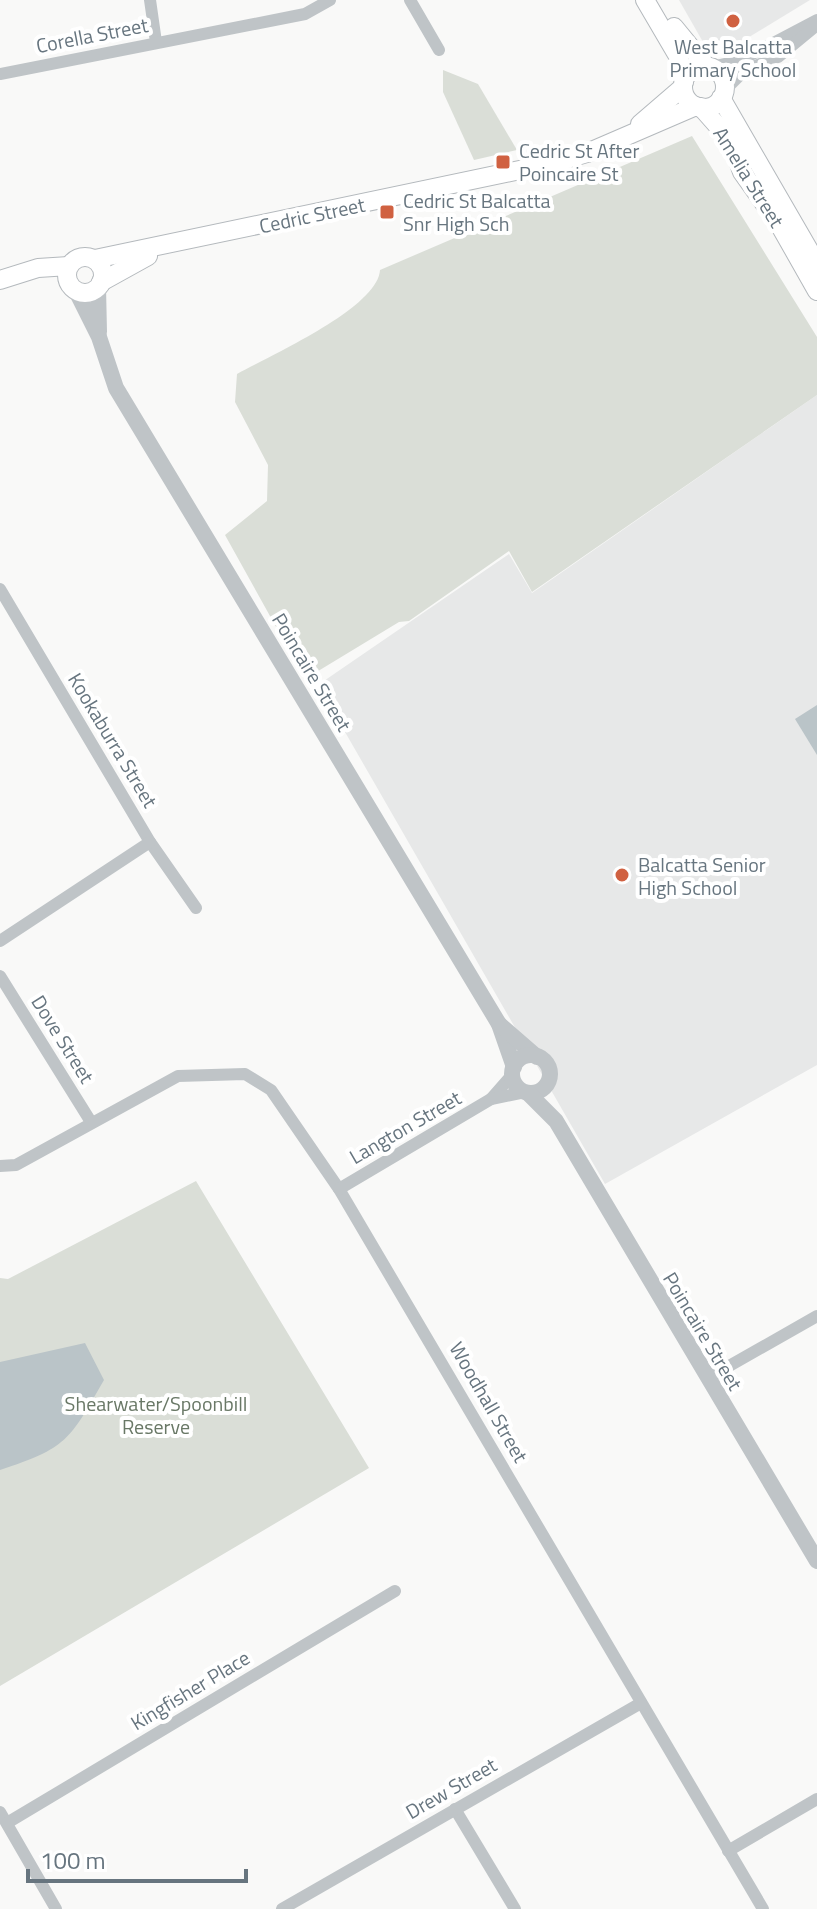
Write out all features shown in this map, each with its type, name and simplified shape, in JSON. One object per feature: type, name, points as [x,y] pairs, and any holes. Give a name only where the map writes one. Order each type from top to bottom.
[{"type":"main road","points":[[645,0],[679,58],[687,98],[698,106],[713,106],[723,95],[722,76],[690,51],[658,0]]},
{"type":"main road","points":[[684,84],[694,68],[709,67]]},
{"type":"main road","name":"Cedric Street","points":[[632,131],[684,84]]},
{"type":"main road","name":"Amelia Street","points":[[723,95],[817,264]]},
{"type":"main road","name":"Cedric Street","points":[[71,279],[80,257],[95,259],[176,244],[562,161],[698,106]]},
{"type":"main road","name":"Amelia Street","points":[[698,106],[731,141],[742,172],[779,224],[817,291]]},
{"type":"main road","name":"Cedric Street","points":[[2,280],[71,279],[87,292],[136,261],[176,244]]},
{"type":"main road","points":[[95,259],[102,268],[100,284]]},
{"type":"street","points":[[150,0],[156,42]]},
{"type":"street","name":"Corella Street","points":[[0,74],[305,14],[330,0]]},
{"type":"street","points":[[410,0],[439,50]]},
{"type":"street","points":[[709,67],[741,60],[817,23]]},
{"type":"street","points":[[723,95],[745,70],[775,59],[817,23]]},
{"type":"street","name":"Poincaire Street","points":[[71,279],[99,337],[116,388],[499,1024],[513,1071]]},
{"type":"street","name":"Poincaire Street","points":[[99,337],[100,284]]},
{"type":"street","name":"Kookaburra Street","points":[[0,589],[150,842],[196,908]]},
{"type":"street","points":[[0,941],[150,842]]},
{"type":"street","name":"Dove Street","points":[[0,976],[91,1122]]},
{"type":"street","name":"Poincaire Street","points":[[499,1024],[537,1057]]},
{"type":"street","points":[[524,1057],[537,1057],[548,1068],[547,1082],[541,1090],[527,1092],[516,1085],[513,1071],[524,1057]]},
{"type":"street","name":"Langton Street","points":[[491,1099],[513,1071]]},
{"type":"street","name":"Woodhall Street","points":[[0,1166],[16,1165],[178,1076],[245,1074],[271,1090],[339,1189],[763,1909]]},
{"type":"street","name":"Poincaire Street","points":[[547,1082],[556,1121]]},
{"type":"street","name":"Poincaire Street","points":[[527,1092],[556,1121],[817,1561]]},
{"type":"street","name":"Langton Street","points":[[339,1189],[491,1099],[527,1092]]},
{"type":"street","points":[[708,1378],[817,1316]]},
{"type":"street","name":"Kingfisher Place","points":[[3,1817],[395,1591]]},
{"type":"street","name":"Drew Street","points":[[282,1909],[641,1703]]},
{"type":"street","points":[[728,1851],[817,1799]]},
{"type":"street","points":[[455,1809],[515,1909]]},
{"type":"street","points":[[3,1817],[56,1909]]},
{"type":"shaded area","name":"West Balcatta Primary School","points":[[679,0],[810,0],[731,48],[703,42]]},
{"type":"shaded area","name":"Balcatta Senior High School","points":[[817,395],[817,1065],[605,1184],[318,685],[509,554],[532,593]]},
{"type":"shaded area","points":[[817,705],[817,755],[795,719]]},
{"type":"shaded area","points":[[85,1343],[104,1380],[82,1417],[64,1440],[53,1448],[0,1470],[0,1362]]},
{"type":"green space","points":[[443,70],[478,84],[517,150],[474,160],[443,92]]},
{"type":"green space","points":[[692,136],[817,337],[817,395],[532,592],[509,551],[409,621],[399,622],[305,679],[225,535],[267,501],[268,465],[235,402],[237,374],[342,315],[375,285],[380,270]]},
{"type":"green space","name":"Shearwater/Spoonbill Reserve","points":[[196,1181],[369,1468],[0,1686],[0,1278],[8,1279]]},
{"type":"place","name":"West Balcatta Primary School","points":[[733,21]]},
{"type":"place","name":"Cedric St After Poincaire St","points":[[503,162]]},
{"type":"place","name":"Cedric St Balcatta Snr High Sch","points":[[387,212]]},
{"type":"place","name":"Balcatta Senior High School","points":[[622,875]]}]
